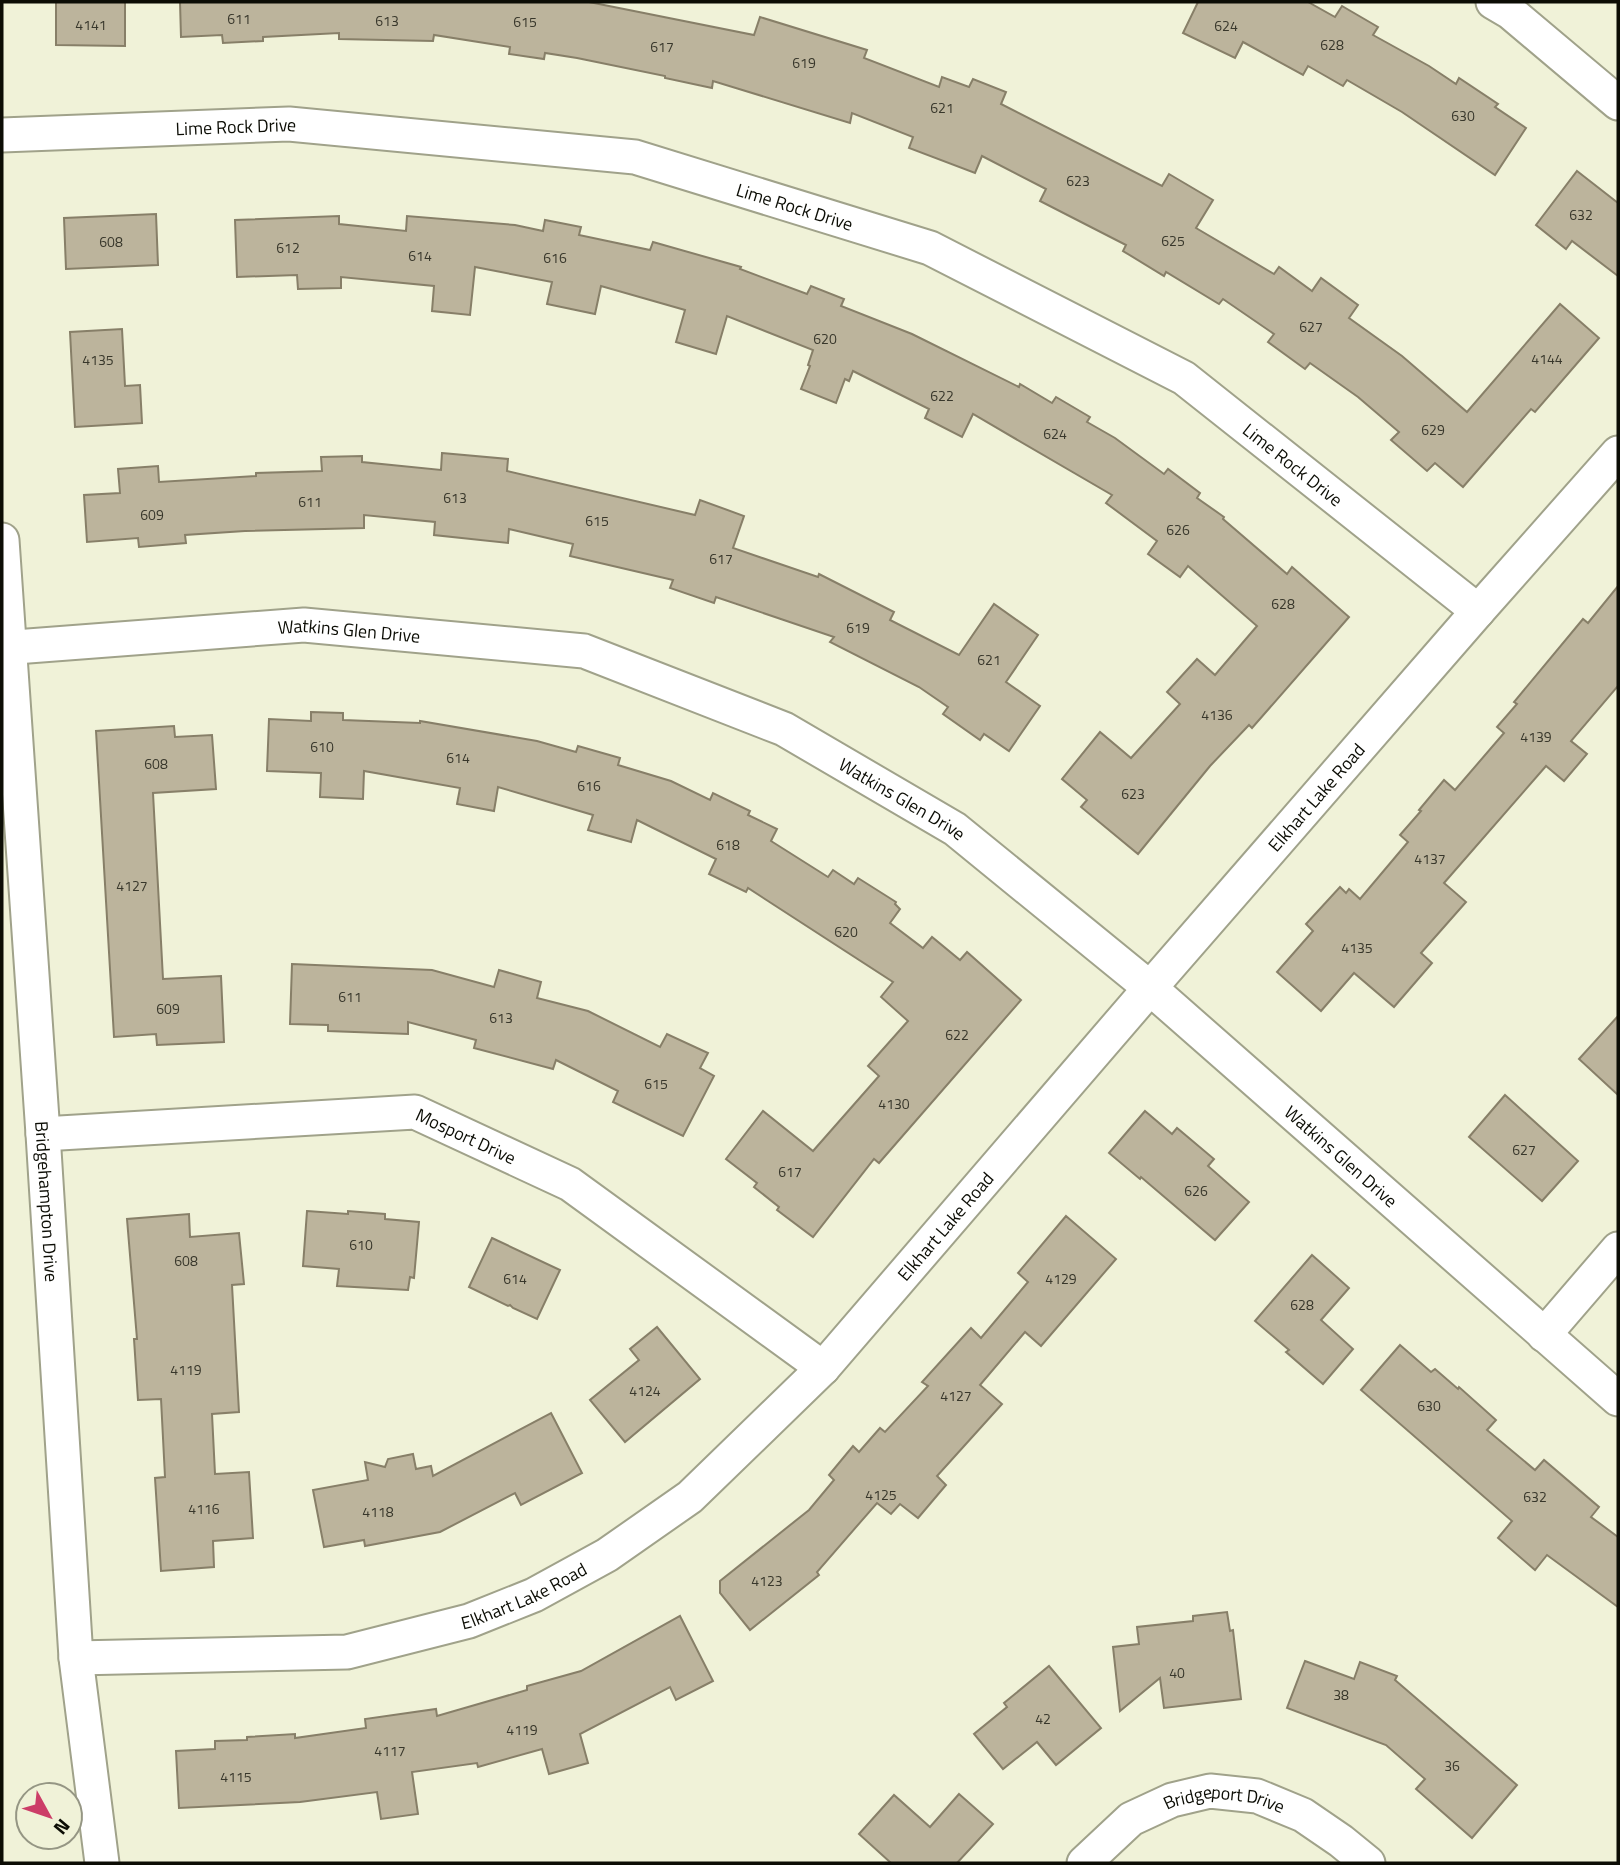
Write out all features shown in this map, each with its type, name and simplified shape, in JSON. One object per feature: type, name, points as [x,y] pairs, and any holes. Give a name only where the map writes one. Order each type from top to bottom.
[{"type":"street","points":[[1493,2],[1510,12],[1618,103]]},
{"type":"street","name":"Lime Rock Drive","points":[[2,135],[289,124],[635,157],[930,248],[1184,378],[1478,611]]},
{"type":"street","name":"Elkhart Lake Road","points":[[76,1658],[347,1652],[469,1621],[534,1595],[607,1555],[690,1497],[822,1368],[1618,453]]},
{"type":"street","name":"Bridgehampton Drive","points":[[2,540],[6,647],[43,1134],[76,1658],[102,1863]]},
{"type":"street","name":"Watkins Glen Drive","points":[[6,647],[304,625],[584,651],[784,729],[954,829],[1150,988],[1618,1399]]},
{"type":"street","name":"Mosport Drive","points":[[43,1134],[415,1112],[570,1184],[822,1368]]},
{"type":"street","points":[[1544,1335],[1618,1250]]},
{"type":"street","name":"Bridgeport Drive","points":[[1084,1863],[1131,1819],[1172,1800],[1209,1791],[1257,1796],[1303,1815],[1342,1841],[1368,1863]]},
{"type":"building","points":[[56,2],[125,2],[125,46],[56,45]]},
{"type":"building","points":[[180,2],[589,2],[754,35],[760,17],[867,50],[864,58],[939,87],[942,77],[969,87],[973,79],[1006,92],[1001,104],[1162,186],[1169,174],[1213,200],[1196,228],[1274,274],[1279,267],[1312,291],[1321,278],[1358,305],[1349,318],[1402,356],[1467,412],[1560,304],[1599,338],[1535,412],[1531,409],[1463,487],[1435,463],[1427,471],[1391,440],[1399,432],[1358,397],[1310,363],[1305,369],[1268,342],[1274,334],[1223,299],[1219,304],[1166,272],[1164,276],[1123,251],[1126,245],[1040,201],[1046,189],[982,156],[975,173],[909,148],[913,137],[852,113],[850,123],[713,81],[712,88],[577,58],[545,53],[544,59],[509,54],[510,47],[434,35],[433,41],[339,39],[339,33],[263,37],[263,41],[223,43],[222,35],[181,37]]},
{"type":"building","points":[[1198,2],[1308,2],[1335,17],[1342,6],[1378,27],[1373,35],[1456,84],[1459,78],[1498,104],[1495,107],[1526,128],[1495,175],[1402,112],[1347,80],[1343,86],[1308,66],[1303,75],[1243,42],[1235,58],[1183,33]]},
{"type":"building","points":[[1577,171],[1618,203],[1618,276],[1572,241],[1566,249],[1536,225]]},
{"type":"building","points":[[156,214],[158,265],[66,269],[64,218]]},
{"type":"building","points":[[339,216],[339,224],[406,231],[407,216],[515,225],[543,231],[545,220],[581,227],[579,235],[650,250],[653,242],[741,267],[740,269],[807,294],[811,286],[844,299],[841,306],[912,334],[1019,387],[1020,384],[1052,403],[1056,397],[1090,417],[1087,422],[1115,438],[1164,474],[1168,469],[1200,493],[1197,498],[1224,517],[1223,519],[1287,574],[1292,567],[1349,617],[1252,728],[1249,725],[1210,766],[1138,854],[1081,807],[1087,800],[1062,779],[1100,732],[1131,758],[1180,704],[1167,692],[1197,659],[1215,675],[1257,626],[1188,566],[1180,577],[1148,554],[1157,541],[1106,503],[1112,495],[973,414],[962,437],[925,418],[929,409],[853,371],[849,381],[845,379],[836,403],[801,389],[813,350],[727,316],[716,354],[676,342],[685,310],[601,286],[595,314],[547,304],[552,282],[475,267],[470,315],[432,311],[434,286],[341,277],[341,288],[298,289],[297,275],[237,277],[235,220]]},
{"type":"building","points":[[122,329],[125,386],[140,385],[142,423],[75,427],[70,332]]},
{"type":"building","points":[[442,453],[508,459],[507,471],[695,515],[700,500],[744,516],[733,548],[818,577],[819,574],[894,612],[890,620],[959,655],[994,604],[1038,635],[1006,682],[1040,706],[1009,751],[984,734],[980,740],[943,714],[948,707],[919,687],[830,642],[834,637],[716,597],[714,603],[670,588],[673,580],[570,556],[573,544],[509,529],[508,543],[434,535],[435,522],[364,515],[364,528],[185,535],[186,543],[139,547],[138,538],[87,542],[84,495],[120,493],[118,469],[158,466],[159,482],[256,476],[256,473],[322,471],[321,457],[362,456],[362,462],[441,470]]},
{"type":"building","points":[[1618,586],[1618,686],[1571,741],[1587,754],[1564,781],[1546,766],[1444,883],[1466,902],[1421,953],[1432,963],[1394,1007],[1354,973],[1321,1011],[1277,972],[1313,931],[1306,924],[1340,887],[1346,893],[1349,889],[1360,899],[1408,842],[1400,835],[1421,811],[1419,810],[1444,780],[1455,790],[1504,733],[1497,727],[1517,704],[1514,702],[1583,619],[1588,623]]},
{"type":"building","points":[[311,712],[343,713],[343,720],[420,721],[537,741],[576,752],[578,746],[620,758],[618,765],[671,781],[710,800],[713,793],[750,811],[748,815],[777,829],[771,841],[828,877],[833,870],[854,884],[858,878],[896,902],[900,909],[890,923],[923,948],[932,937],[960,960],[967,952],[1021,1000],[879,1163],[874,1159],[813,1237],[777,1210],[779,1207],[754,1187],[757,1183],[726,1159],[763,1111],[813,1151],[879,1076],[868,1066],[908,1021],[881,997],[893,982],[748,888],[746,892],[709,874],[716,859],[637,820],[631,842],[588,830],[593,815],[498,787],[494,811],[457,804],[460,788],[364,771],[363,799],[320,797],[321,773],[267,771],[269,719],[311,721]]},
{"type":"building","points":[[174,726],[175,737],[212,735],[216,789],[153,793],[163,979],[221,976],[224,1042],[157,1045],[156,1034],[114,1037],[96,731]]},
{"type":"building","points":[[292,964],[432,970],[494,987],[499,970],[541,982],[537,998],[588,1011],[660,1047],[667,1034],[708,1053],[700,1068],[714,1076],[683,1136],[613,1102],[618,1091],[556,1060],[553,1069],[474,1048],[476,1040],[408,1022],[408,1034],[328,1031],[328,1025],[290,1024]]},
{"type":"building","points":[[1618,1016],[1618,1095],[1579,1059]]},
{"type":"building","points":[[1505,1095],[1578,1161],[1542,1201],[1469,1137]]},
{"type":"building","points":[[1145,1111],[1172,1134],[1177,1128],[1214,1159],[1208,1166],[1249,1202],[1215,1240],[1109,1153]]},
{"type":"building","points":[[307,1211],[385,1214],[385,1219],[419,1222],[414,1278],[410,1277],[408,1290],[337,1286],[339,1269],[303,1266]]},
{"type":"building","points":[[189,1214],[190,1237],[239,1233],[244,1284],[232,1285],[239,1412],[212,1414],[215,1474],[249,1472],[253,1538],[213,1541],[214,1567],[161,1571],[155,1478],[165,1477],[161,1399],[138,1400],[134,1339],[137,1339],[127,1219]]},
{"type":"building","points":[[1066,1216],[1116,1259],[1041,1346],[1025,1332],[980,1385],[1002,1404],[937,1476],[946,1485],[918,1518],[900,1504],[891,1514],[877,1503],[817,1572],[819,1575],[750,1630],[720,1593],[720,1581],[809,1510],[834,1480],[829,1475],[853,1446],[859,1452],[880,1428],[885,1432],[928,1386],[922,1382],[971,1328],[981,1338],[1028,1282],[1018,1273]]},
{"type":"building","points":[[492,1238],[560,1270],[537,1319],[469,1287]]},
{"type":"building","points":[[1312,1255],[1349,1288],[1321,1320],[1353,1349],[1323,1384],[1255,1321]]},
{"type":"building","points":[[657,1327],[700,1379],[625,1442],[590,1400],[639,1360],[630,1349]]},
{"type":"building","points":[[1400,1345],[1431,1372],[1435,1369],[1458,1389],[1459,1387],[1496,1420],[1487,1430],[1535,1470],[1544,1460],[1599,1507],[1591,1517],[1618,1537],[1618,1607],[1547,1555],[1535,1570],[1498,1538],[1512,1521],[1361,1390]]},
{"type":"building","points":[[551,1413],[582,1473],[521,1505],[515,1493],[440,1532],[365,1546],[364,1540],[324,1547],[313,1490],[368,1480],[365,1462],[385,1467],[388,1459],[413,1454],[416,1469],[431,1466],[433,1476]]},
{"type":"building","points":[[1227,1612],[1230,1631],[1233,1630],[1241,1699],[1164,1708],[1160,1678],[1120,1711],[1113,1647],[1139,1644],[1137,1627],[1193,1621],[1193,1616]]},
{"type":"building","points":[[680,1616],[713,1681],[676,1700],[670,1687],[580,1734],[588,1763],[549,1774],[542,1749],[478,1767],[477,1763],[412,1772],[418,1814],[381,1819],[377,1792],[300,1802],[179,1808],[176,1751],[215,1749],[215,1741],[247,1740],[247,1737],[295,1734],[295,1738],[366,1728],[365,1719],[436,1709],[437,1716],[581,1671]]},
{"type":"building","points":[[1305,1661],[1354,1679],[1360,1662],[1397,1676],[1395,1680],[1517,1785],[1472,1838],[1416,1789],[1425,1779],[1386,1745],[1287,1708]]},
{"type":"building","points":[[1049,1666],[1101,1728],[1056,1765],[1037,1742],[1003,1769],[974,1734],[1007,1707],[1004,1703]]},
{"type":"building","points":[[959,1794],[993,1824],[957,1863],[891,1863],[859,1834],[894,1795],[930,1827]]}]
